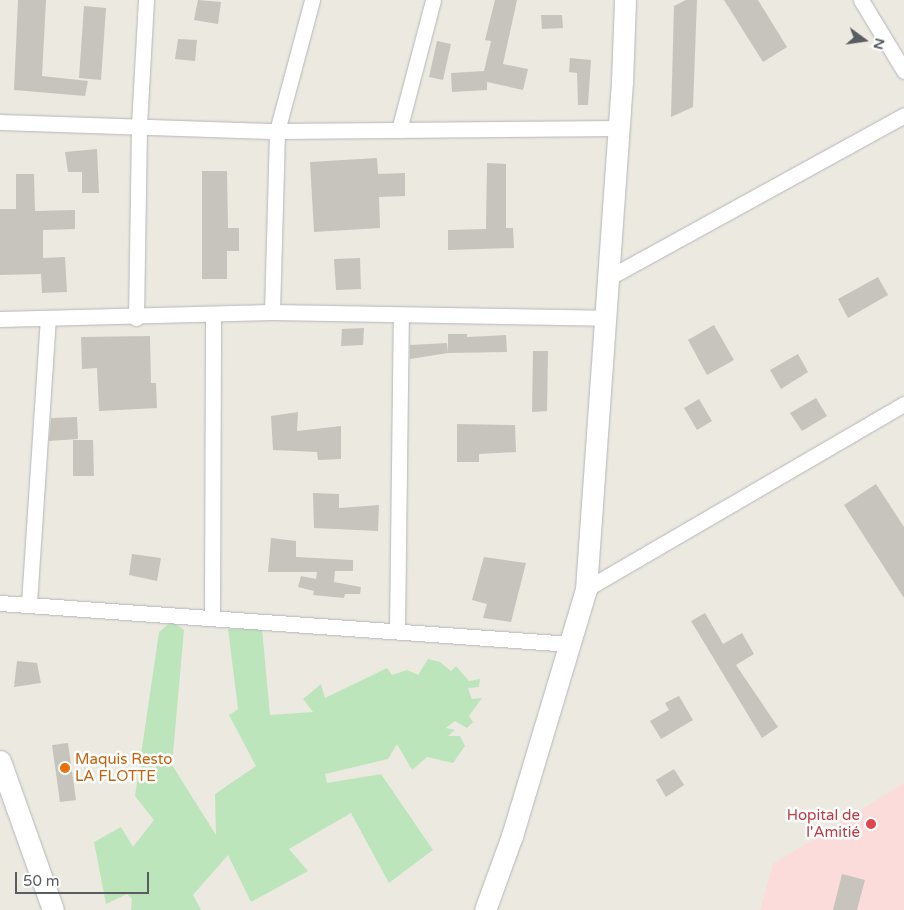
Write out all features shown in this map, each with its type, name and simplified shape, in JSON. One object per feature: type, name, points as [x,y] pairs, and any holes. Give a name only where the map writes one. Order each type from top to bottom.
[{"type":"street","points":[[136,318],[139,125],[146,0]]},
{"type":"street","points":[[272,312],[277,131],[312,0]]},
{"type":"street","points":[[399,130],[433,0]]},
{"type":"street","points":[[485,910],[512,836],[586,589],[619,128],[625,0]]},
{"type":"street","points":[[861,0],[904,71]]},
{"type":"street","points":[[608,278],[904,114]]},
{"type":"street","points":[[0,122],[139,125],[277,131],[619,128]]},
{"type":"street","points":[[0,319],[136,318],[272,312],[606,318]]},
{"type":"street","points":[[212,617],[213,315]]},
{"type":"street","points":[[397,630],[401,315]]},
{"type":"street","points":[[30,603],[48,319]]},
{"type":"street","points":[[586,589],[904,404]]},
{"type":"street","points":[[0,603],[30,603],[571,644]]},
{"type":"street","points":[[0,749],[58,910]]},
{"type":"street","points":[[0,761],[53,910]]},
{"type":"shaded area","name":"Hopital de l'Amitié","points":[[904,783],[904,910],[760,910],[773,864]]},
{"type":"green space","points":[[172,621],[184,630],[172,765],[216,835],[215,794],[256,766],[229,715],[238,709],[228,629],[262,629],[270,715],[313,712],[303,699],[321,684],[325,698],[387,668],[392,675],[407,670],[418,675],[428,659],[440,662],[451,671],[456,666],[469,681],[480,679],[479,687],[468,688],[472,699],[482,698],[469,716],[473,722],[467,728],[455,721],[446,728],[455,730],[448,736],[460,736],[465,746],[453,763],[427,757],[412,770],[397,744],[388,759],[325,774],[327,783],[381,774],[433,850],[389,883],[351,813],[289,849],[308,871],[251,902],[228,855],[193,895],[201,910],[131,910],[132,899],[127,894],[106,904],[94,842],[121,827],[133,847],[154,820],[135,796],[159,632]]},
{"type":"building","points":[[18,0],[46,0],[42,76],[88,81],[85,96],[14,90]]},
{"type":"building","points":[[198,0],[221,2],[218,24],[194,20]]},
{"type":"building","points":[[495,0],[517,0],[503,64],[528,69],[523,90],[487,82],[487,90],[452,92],[451,73],[484,71],[491,41],[485,40]]},
{"type":"building","points":[[686,0],[697,0],[693,107],[671,117],[674,6]]},
{"type":"building","points":[[724,0],[758,0],[787,47],[763,62]]},
{"type":"building","points":[[84,6],[106,8],[101,80],[79,78]]},
{"type":"building","points":[[541,15],[562,15],[563,28],[542,29]]},
{"type":"building","points":[[178,39],[197,40],[195,61],[175,59]]},
{"type":"building","points":[[437,41],[451,44],[443,80],[429,77]]},
{"type":"building","points":[[570,58],[591,60],[588,105],[578,105],[577,73],[569,72]]},
{"type":"building","points":[[97,149],[99,193],[82,193],[82,172],[68,172],[65,152]]},
{"type":"building","points":[[377,158],[378,174],[405,173],[405,196],[379,197],[380,228],[314,232],[310,162]]},
{"type":"building","points":[[487,163],[506,164],[506,228],[513,228],[514,248],[448,250],[448,230],[486,229]]},
{"type":"building","points":[[202,171],[227,171],[228,228],[239,228],[239,251],[227,251],[227,279],[202,279]]},
{"type":"building","points":[[16,174],[34,174],[35,211],[75,210],[75,229],[43,230],[43,258],[65,257],[67,292],[42,293],[41,274],[0,275],[0,209],[16,209]]},
{"type":"building","points":[[360,258],[361,289],[336,290],[334,259]]},
{"type":"building","points":[[878,277],[888,295],[848,318],[838,299]]},
{"type":"building","points":[[714,325],[734,360],[707,375],[688,340]]},
{"type":"building","points":[[364,328],[363,345],[341,346],[342,329]]},
{"type":"building","points":[[448,334],[467,334],[467,337],[506,335],[507,352],[448,353]]},
{"type":"building","points":[[150,336],[151,383],[156,383],[157,408],[99,411],[97,368],[82,369],[81,337]]},
{"type":"building","points":[[447,343],[448,353],[410,359],[410,345]]},
{"type":"building","points":[[533,351],[548,351],[547,411],[532,412]]},
{"type":"building","points":[[798,354],[808,372],[781,389],[770,370]]},
{"type":"building","points":[[816,398],[827,416],[802,431],[790,413]]},
{"type":"building","points":[[699,399],[712,421],[697,430],[684,408]]},
{"type":"building","points":[[298,412],[297,431],[341,426],[341,459],[318,460],[317,452],[273,450],[271,416]]},
{"type":"building","points":[[77,417],[78,439],[49,441],[51,418]]},
{"type":"building","points":[[457,424],[515,425],[516,452],[479,454],[479,462],[457,462]]},
{"type":"building","points":[[73,440],[93,440],[94,476],[73,476]]},
{"type":"building","points":[[876,484],[904,527],[904,598],[844,505]]},
{"type":"building","points":[[313,493],[339,494],[339,508],[379,505],[378,531],[314,528]]},
{"type":"building","points":[[271,538],[296,541],[296,557],[353,560],[353,571],[335,571],[334,582],[361,587],[360,594],[345,594],[344,598],[313,595],[314,591],[298,587],[301,576],[316,579],[317,572],[268,572]]},
{"type":"building","points":[[132,554],[161,558],[157,581],[129,575]]},
{"type":"building","points":[[484,557],[526,563],[511,622],[483,618],[487,604],[472,600]]},
{"type":"building","points":[[705,613],[723,644],[742,633],[754,654],[736,665],[778,727],[762,738],[691,621]]},
{"type":"building","points":[[17,661],[37,663],[41,683],[14,687]]},
{"type":"building","points":[[679,696],[693,720],[661,739],[650,721],[669,710],[665,703]]},
{"type":"building","points":[[68,743],[76,800],[60,802],[52,745]]},
{"type":"building","points":[[674,769],[684,785],[666,797],[656,780]]},
{"type":"building","points":[[842,874],[865,880],[857,910],[833,910]]},
{"type":"place","name":"Maquis Resto LA FLOTTE","points":[[65,768]]},
{"type":"place","name":"Hopital de l'Amitié","points":[[871,824]]}]
